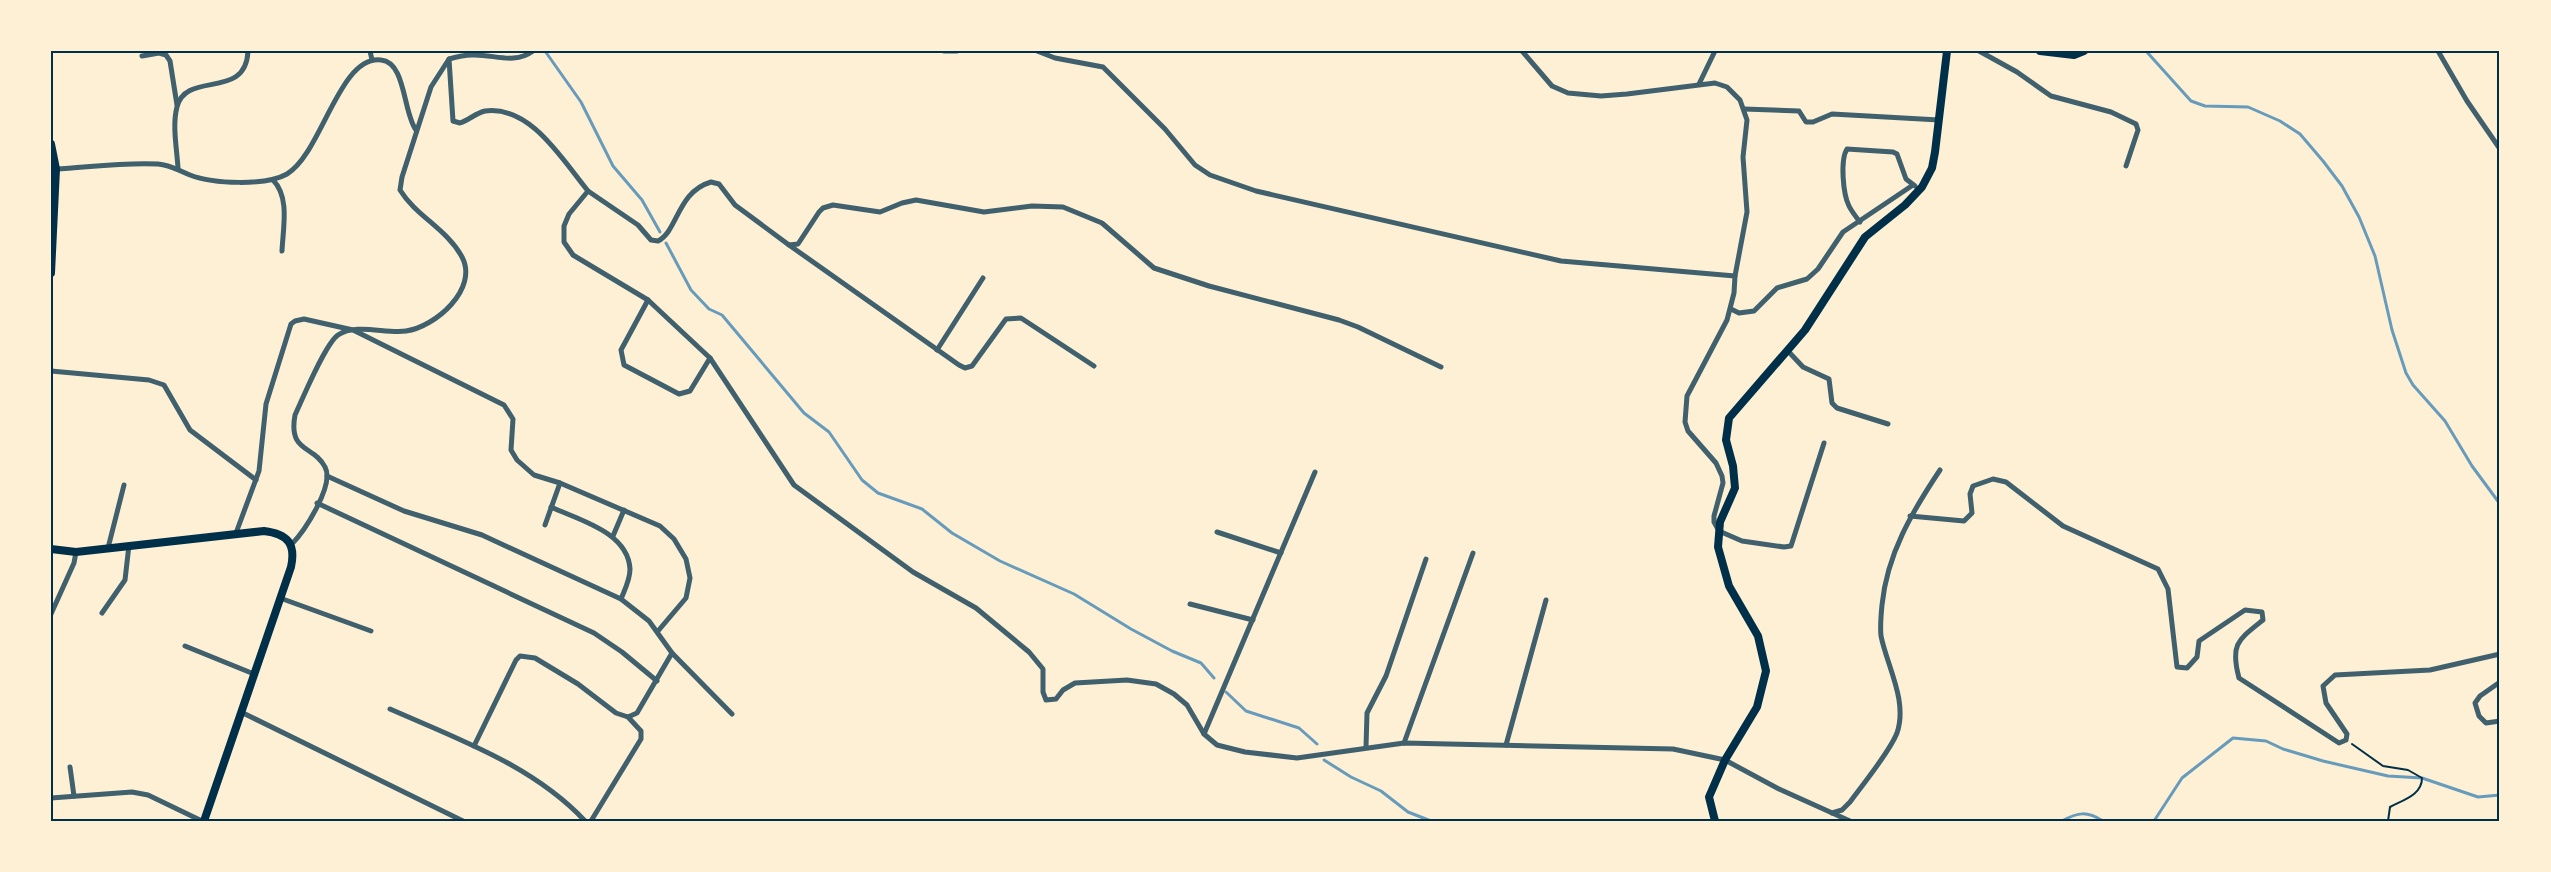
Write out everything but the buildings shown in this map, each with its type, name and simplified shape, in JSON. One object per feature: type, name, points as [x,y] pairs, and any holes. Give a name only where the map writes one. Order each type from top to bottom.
[{"type":"main road","points":[[1715,821],[1709,797],[1725,760],[1758,707],[1766,671],[1758,636],[1729,586],[1718,547],[1720,522],[1735,488],[1733,466],[1726,440],[1729,418],[1810,322],[1865,237],[1905,205],[1922,187],[1932,168],[1947,51]]},
{"type":"main road","points":[[2040,51],[2074,55],[2084,51]]},
{"type":"main road","points":[[51,144],[56,169],[51,273]]},
{"type":"main road","points":[[51,549],[76,552],[236,533],[274,532],[287,538],[291,545],[294,554],[291,567],[203,821]]},
{"type":"street","points":[[177,105],[191,91],[238,77],[246,66],[248,51]]},
{"type":"street","points":[[370,51],[372,60]]},
{"type":"street","points":[[236,533],[256,480],[261,461],[268,397],[291,324],[295,321],[304,320],[353,330],[406,331],[421,326],[437,316],[461,294],[466,285],[467,274],[462,256],[444,232],[410,202],[400,190],[416,130],[431,87],[440,70],[449,59],[471,55],[510,59],[525,57],[533,51]]},
{"type":"street","points":[[944,51],[958,51]]},
{"type":"street","points":[[1037,51],[1055,58],[1103,67],[1165,129],[1195,165],[1210,175],[1256,190],[1560,261],[1735,276]]},
{"type":"street","points":[[1522,51],[1552,86],[1580,96],[1627,94],[1715,83],[1727,87],[1737,96],[1747,120],[1743,157],[1747,212],[1731,309],[1693,383],[1684,413],[1688,431],[1716,463],[1722,476],[1714,522],[1719,532],[1742,541],[1784,547],[1791,546],[1824,443]]},
{"type":"street","points":[[1699,84],[1715,51]]},
{"type":"street","points":[[1979,51],[2016,72],[2051,96],[2111,112],[2136,124],[2138,130],[2126,166]]},
{"type":"street","points":[[2438,51],[2467,101],[2500,149]]},
{"type":"street","points":[[142,56],[159,53],[166,55],[170,61],[177,105],[178,168]]},
{"type":"street","points":[[449,59],[453,121],[460,123],[486,111],[514,116],[544,137],[588,191],[638,225],[651,240],[658,241],[668,232],[676,214],[689,197],[704,185],[715,182],[726,191],[735,205],[937,350],[965,368],[972,366],[1006,319],[1021,318],[1094,366]]},
{"type":"street","points":[[56,169],[153,164],[178,168],[191,176],[222,180],[273,180],[298,166],[313,146],[340,90],[356,69],[372,60],[388,62],[399,74],[409,117],[416,130]]},
{"type":"street","points":[[1744,109],[1799,111],[1806,122],[1813,122],[1832,114],[1939,120]]},
{"type":"street","points":[[1860,222],[1848,205],[1846,196],[1843,163],[1847,148],[1893,152],[1897,154],[1906,179],[1913,185],[1922,187]]},
{"type":"street","points":[[273,180],[281,188],[284,202],[282,250]]},
{"type":"street","points":[[1731,309],[1739,313],[1752,311],[1777,288],[1807,279],[1818,269],[1843,232],[1913,185]]},
{"type":"street","points":[[588,191],[570,214],[564,226],[564,242],[573,255],[648,300],[710,358],[794,485],[914,572],[976,608],[1029,652],[1043,669],[1043,692],[1046,700],[1056,699],[1063,690],[1075,683],[1127,680],[1156,684],[1174,694],[1186,705],[1204,734],[1217,745],[1245,752],[1298,758],[1404,743],[1673,749],[1725,760],[1831,814],[1850,821]]},
{"type":"street","points":[[789,245],[798,244],[819,212],[833,205],[870,212],[880,212],[902,203],[916,200],[984,212],[1032,206],[1063,207],[1102,223],[1154,268],[1209,286],[1358,327],[1441,367]]},
{"type":"street","points":[[937,350],[983,278]]},
{"type":"street","points":[[648,300],[621,350],[624,365],[679,394],[684,394],[690,391],[710,358]]},
{"type":"street","points":[[291,545],[305,530],[327,476],[321,461],[302,448],[297,440],[294,423],[295,415],[330,344],[340,334],[353,330],[504,405],[513,419],[510,444],[514,456],[534,475],[660,526],[674,539],[686,558],[690,578],[686,598],[658,632]]},
{"type":"street","points":[[1787,350],[1803,367],[1829,379],[1832,403],[1837,408],[1888,424]]},
{"type":"street","points":[[51,372],[149,380],[164,385],[190,430],[256,480]]},
{"type":"street","points":[[1831,814],[1842,810],[1850,802],[1896,734],[1898,702],[1881,633],[1881,618],[1888,568],[1910,516],[1940,470]]},
{"type":"street","points":[[1204,734],[1315,472]]},
{"type":"street","points":[[327,476],[404,511],[482,534],[621,599],[632,606],[658,632],[672,653],[732,714]]},
{"type":"street","points":[[1910,516],[1964,521],[1972,513],[1970,494],[1973,486],[1993,479],[2006,482],[2063,526],[2158,569],[2168,589],[2177,667],[2187,668],[2197,657],[2199,641],[2245,610],[2262,612],[2263,620],[2241,637],[2234,658],[2239,678],[2340,743],[2346,740],[2346,734],[2344,728],[2326,703],[2323,686],[2335,675],[2430,670],[2500,654]]},
{"type":"street","points":[[545,525],[560,484]]},
{"type":"street","points":[[108,548],[124,485]]},
{"type":"street","points":[[317,503],[594,634],[622,652],[657,681]]},
{"type":"street","points":[[551,507],[613,536],[621,546],[630,568],[629,579],[621,599]]},
{"type":"street","points":[[613,536],[624,510]]},
{"type":"street","points":[[1217,532],[1281,553]]},
{"type":"street","points":[[102,613],[125,580],[129,545]]},
{"type":"street","points":[[51,614],[74,563],[76,552]]},
{"type":"street","points":[[1404,743],[1473,553]]},
{"type":"street","points":[[1366,747],[1367,713],[1386,676],[1426,559]]},
{"type":"street","points":[[280,598],[371,631]]},
{"type":"street","points":[[1506,744],[1546,600]]},
{"type":"street","points":[[1190,604],[1253,620]]},
{"type":"street","points":[[185,646],[254,674]]},
{"type":"street","points":[[628,717],[638,713],[672,653]]},
{"type":"street","points":[[474,746],[516,660],[520,656],[535,658],[578,684],[616,714],[628,717],[641,731],[642,739],[591,821]]},
{"type":"street","points":[[2500,682],[2480,696],[2475,703],[2479,716],[2486,723],[2500,721]]},
{"type":"street","points":[[390,709],[474,746],[513,767],[558,795],[584,821]]},
{"type":"street","points":[[241,712],[464,821]]},
{"type":"street","points":[[70,767],[74,796]]},
{"type":"street","points":[[51,798],[132,792],[148,795],[203,821]]},
{"type":"path","points":[[2346,740],[2383,766],[2408,770],[2422,778],[2422,785],[2418,792],[2390,807],[2388,821]]},
{"type":"waterway","points":[[545,51],[581,102],[613,166],[642,200],[660,232]]},
{"type":"waterway","points":[[2146,51],[2191,101],[2205,106],[2248,107],[2280,121],[2300,134],[2323,161],[2342,186],[2359,217],[2375,256],[2392,330],[2406,373],[2413,385],[2445,421],[2472,466],[2500,504]]},
{"type":"waterway","points":[[666,243],[691,290],[709,309],[722,315],[804,413],[829,432],[862,480],[878,493],[922,509],[952,533],[1000,561],[1074,594],[1131,629],[1172,651],[1201,663],[1214,678]]},
{"type":"waterway","points":[[1226,692],[1246,711],[1299,728],[1317,744]]},
{"type":"waterway","points":[[2154,821],[2182,778],[2233,738],[2266,741],[2283,749],[2323,761],[2388,776],[2422,778],[2478,797],[2500,795]]},
{"type":"waterway","points":[[1324,760],[1351,777],[1381,791],[1408,812],[1431,821]]},
{"type":"waterway","points":[[2062,821],[2078,814],[2087,814],[2103,821]]}]
